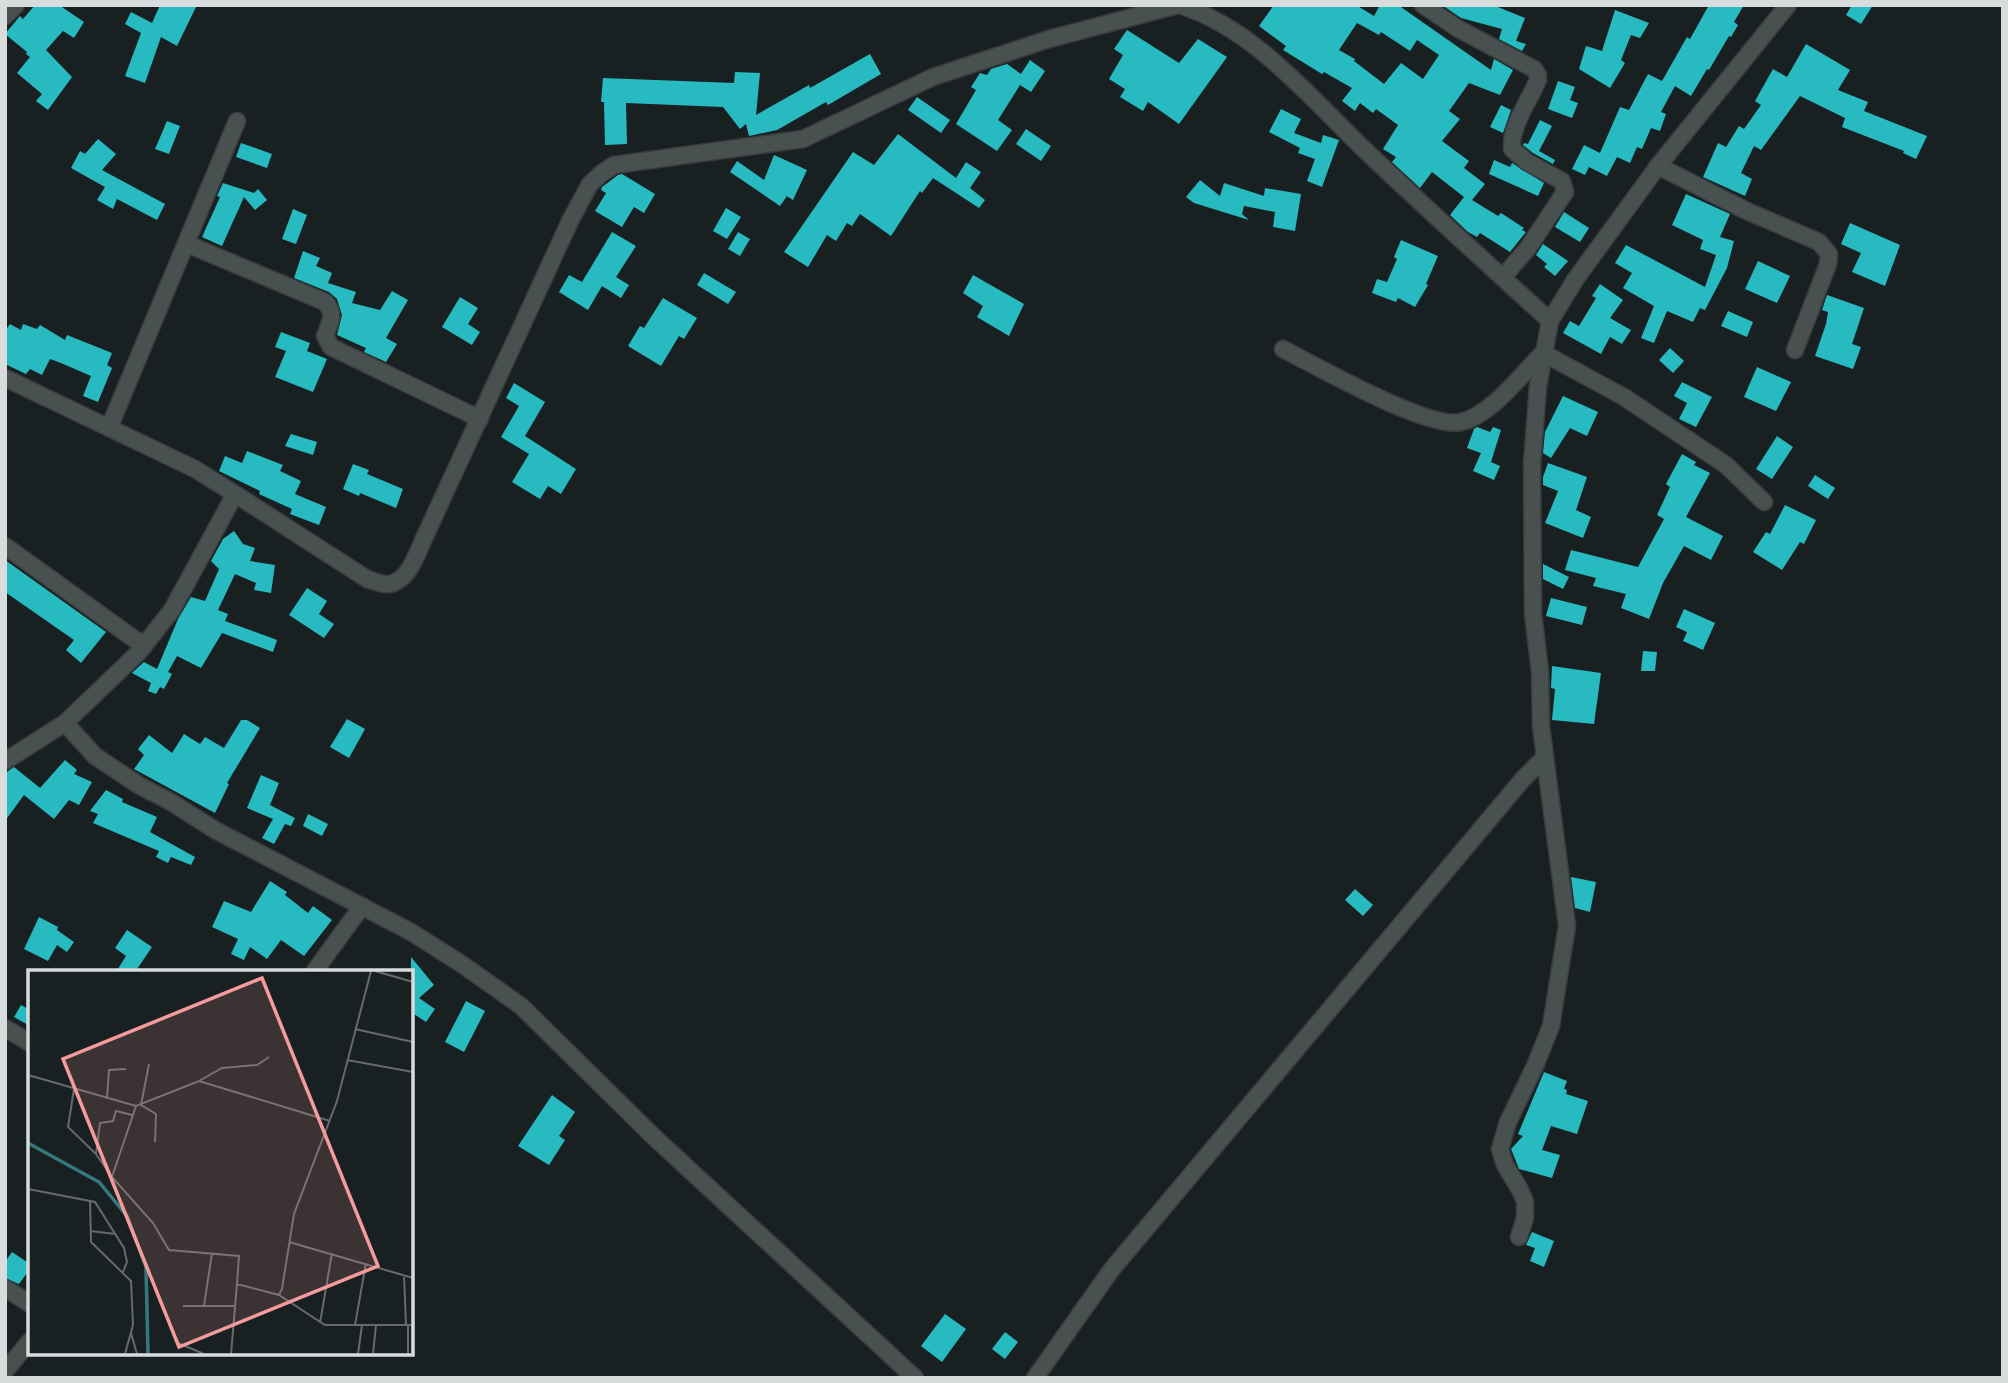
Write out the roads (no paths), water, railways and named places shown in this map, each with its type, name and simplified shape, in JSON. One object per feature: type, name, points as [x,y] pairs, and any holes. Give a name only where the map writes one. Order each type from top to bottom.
[{"type":"street","points":[[5,16],[16,5]]},
{"type":"street","points":[[5,378],[195,469],[367,579],[391,584],[407,572],[481,419],[532,299],[570,219],[586,190],[601,173],[614,165],[803,139],[933,77],[1049,39],[1179,5],[1214,19],[1258,50],[1307,91],[1368,153],[1550,321]]},
{"type":"street","points":[[1423,5],[1457,28],[1534,69],[1538,75],[1515,129],[1511,141],[1512,149],[1527,162],[1562,181],[1565,192],[1528,248],[1503,277]]},
{"type":"street","points":[[1519,1237],[1525,1218],[1525,1201],[1505,1165],[1500,1149],[1508,1122],[1551,1026],[1567,926],[1541,726],[1540,671],[1533,614],[1532,464],[1543,353],[1550,321],[1575,280],[1658,166],[1788,5]]},
{"type":"street","points":[[109,428],[237,121]]},
{"type":"street","points":[[1658,166],[1749,212],[1805,235],[1826,248],[1829,254],[1828,264],[1795,350]]},
{"type":"street","points":[[187,244],[325,302],[331,308],[332,315],[325,336],[331,346],[481,419]]},
{"type":"street","points":[[1283,349],[1407,411],[1447,423],[1462,422],[1484,412],[1543,353]]},
{"type":"street","points":[[1543,353],[1624,397],[1726,465],[1764,502]]},
{"type":"street","points":[[5,761],[65,723],[144,646],[179,598],[235,494]]},
{"type":"street","points":[[5,545],[144,646]]},
{"type":"street","points":[[65,723],[95,756],[140,786],[215,830],[411,932],[521,1006],[663,1146],[915,1378]]},
{"type":"street","points":[[1035,1378],[1112,1269],[1523,779],[1545,757]]},
{"type":"street","points":[[315,970],[362,906]]},
{"type":"street","points":[[5,1028],[28,1042]]},
{"type":"street","points":[[5,1288],[28,1303]]},
{"type":"street","points":[[5,1371],[28,1343]]}]
